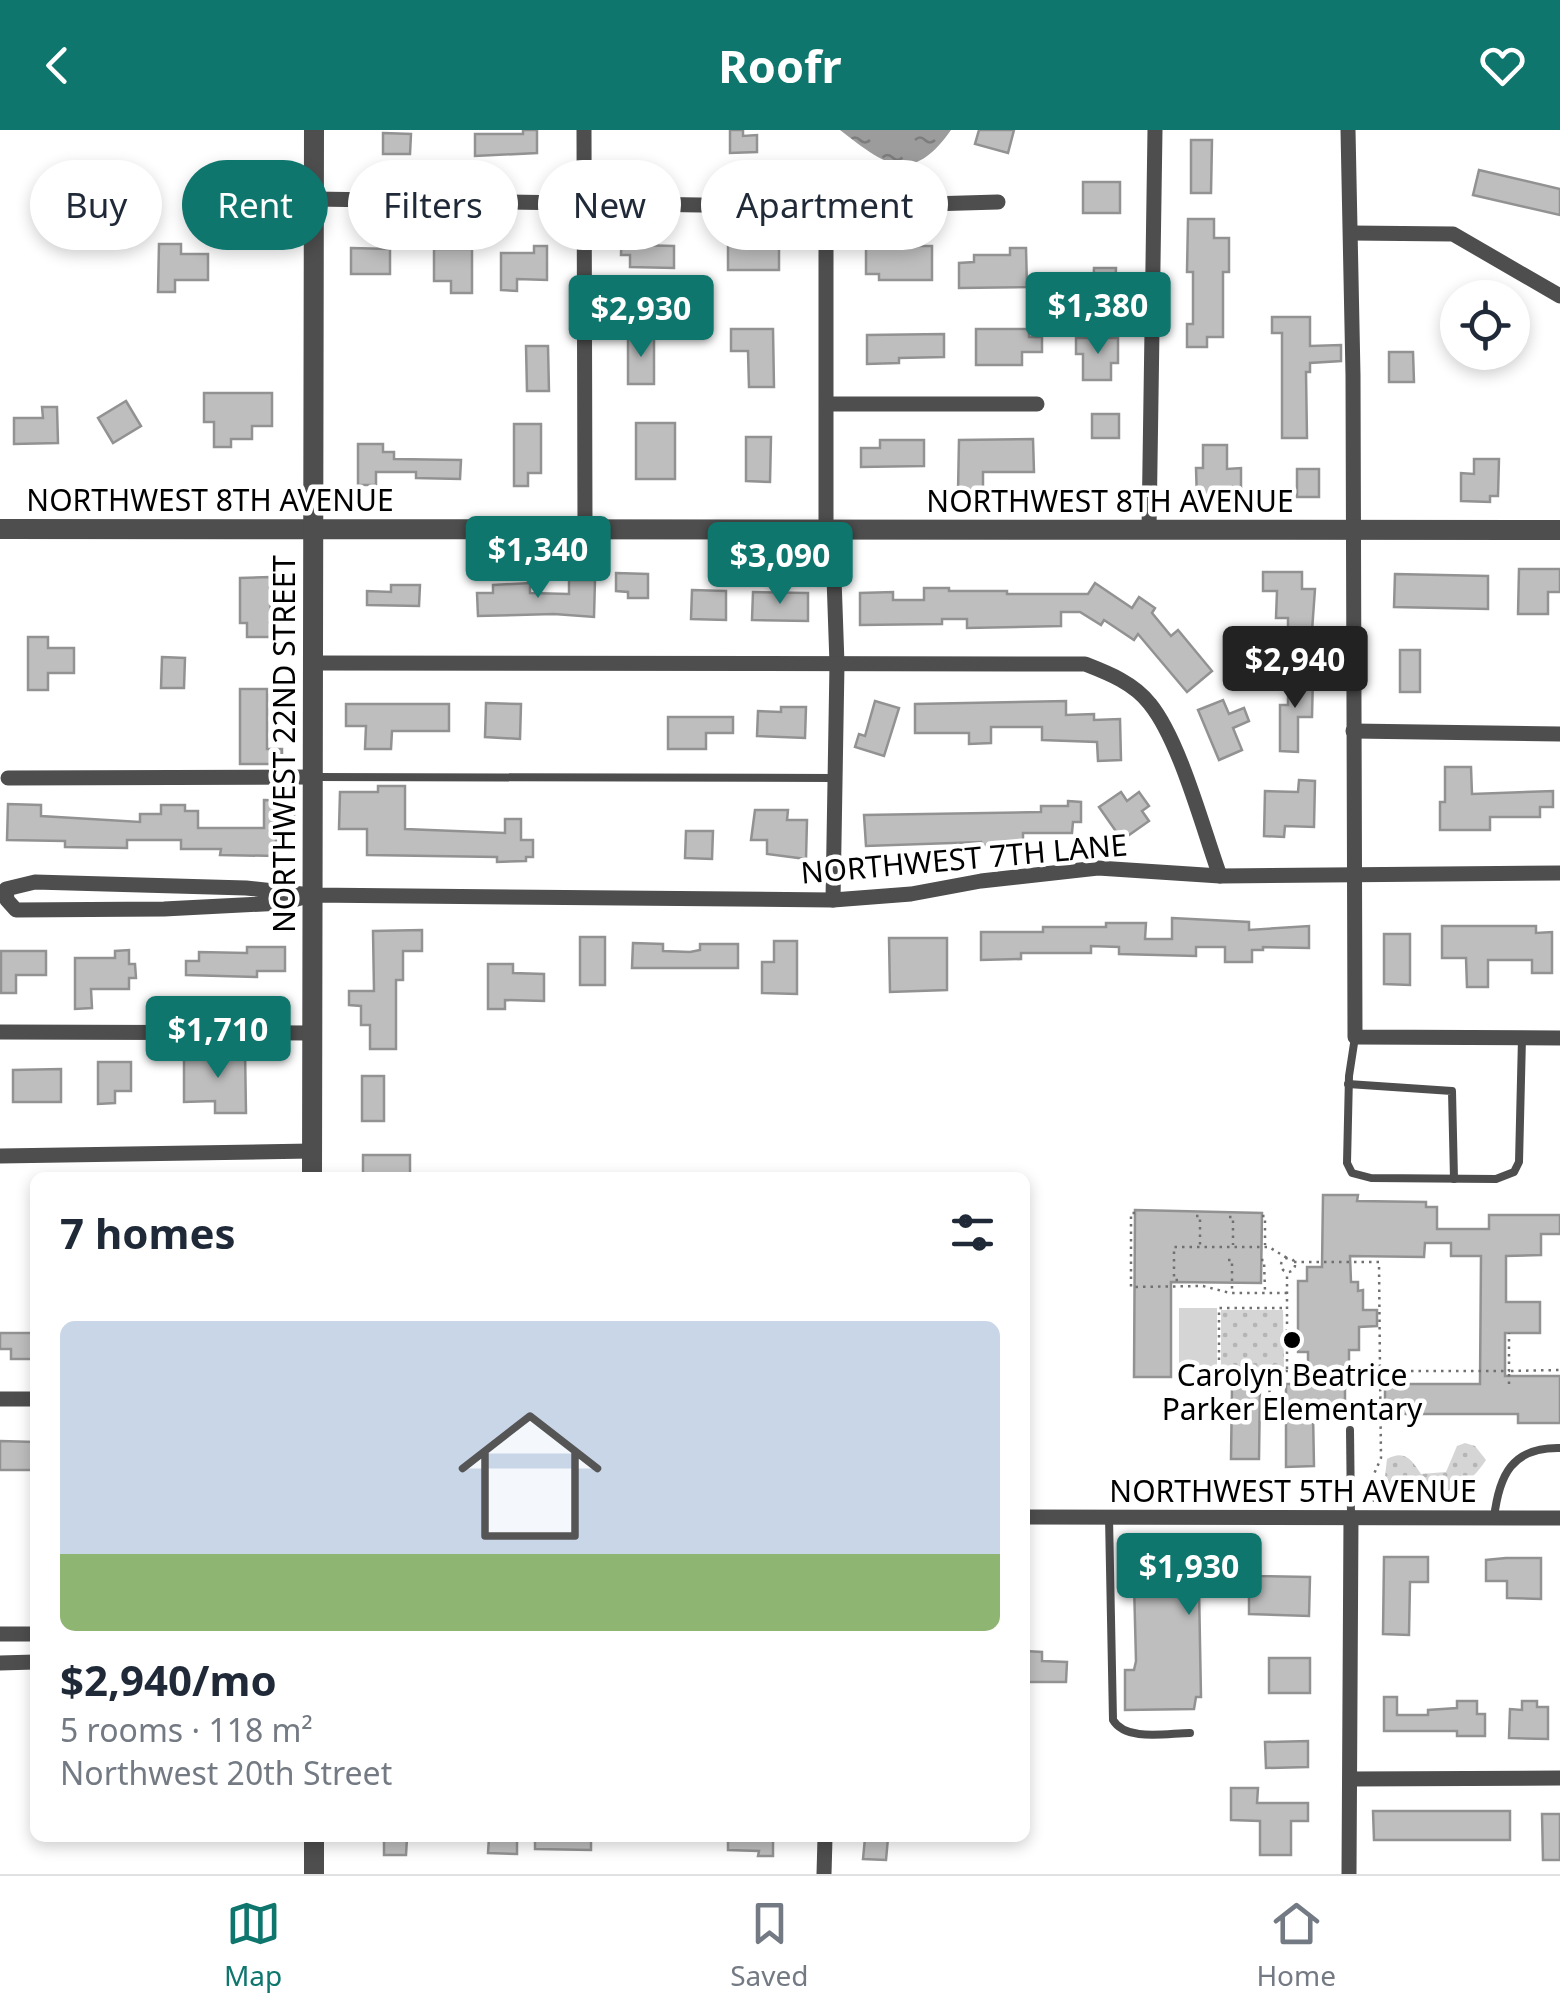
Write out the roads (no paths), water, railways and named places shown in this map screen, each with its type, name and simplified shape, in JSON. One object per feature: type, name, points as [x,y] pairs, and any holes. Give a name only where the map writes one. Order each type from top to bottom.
[{"type":"street","name":"NORTHWEST 22ND STREET","points":[[314,130],[314,160]]},
{"type":"street","points":[[584,130],[584,160]]},
{"type":"street","points":[[1149,530],[1155,130]]},
{"type":"street","points":[[1348,130],[1355,1037],[1560,1038]]},
{"type":"street","points":[[328,198],[538,201]]},
{"type":"street","points":[[948,203],[998,202]]},
{"type":"street","points":[[1351,234],[1453,234],[1560,296]]},
{"type":"street","name":"NORTHWEST 22ND STREET","points":[[312,1172],[314,250]]},
{"type":"street","points":[[584,250],[585,528]]},
{"type":"street","points":[[826,250],[826,529],[833,550],[836,664],[833,900]]},
{"type":"street","points":[[827,404],[1037,404]]},
{"type":"street","name":"NORTHWEST 8TH AVENUE","points":[[0,529],[1560,530]]},
{"type":"street","points":[[313,663],[1085,664],[1116,676],[1150,703],[1177,754],[1220,876]]},
{"type":"street","points":[[1353,731],[1560,734]]},
{"type":"street","points":[[8,778],[312,777]]},
{"type":"street","name":"NORTHWEST 7TH LANE","points":[[312,895],[283,903],[164,909],[16,910],[4,899],[6,889],[34,882],[246,888],[312,895],[833,900],[911,894],[981,881],[1098,868],[1220,876],[1560,872]]},
{"type":"street","points":[[0,1032],[311,1033]]},
{"type":"street","points":[[0,1156],[312,1151]]},
{"type":"street","points":[[0,1399],[30,1399]]},
{"type":"street","name":"NORTHWEST 5TH AVENUE","points":[[1030,1517],[1560,1518]]},
{"type":"street","points":[[1349,1874],[1351,1517]]},
{"type":"street","points":[[0,1634],[30,1634]]},
{"type":"street","points":[[0,1663],[30,1662]]},
{"type":"street","points":[[1351,1779],[1560,1778]]},
{"type":"street","points":[[314,1842],[314,1874]]},
{"type":"street","points":[[824,1842],[824,1874]]},
{"type":"lane","points":[[312,777],[835,778]]},
{"type":"lane","points":[[1355,1037],[1348,1084],[1347,1163],[1352,1174],[1370,1178],[1454,1179],[1496,1179],[1517,1168],[1522,1038]]},
{"type":"lane","points":[[1348,1084],[1449,1088],[1454,1103],[1454,1179]]},
{"type":"lane","points":[[1350,1430],[1351,1517]]},
{"type":"lane","points":[[1494,1518],[1498,1487],[1510,1468],[1526,1453],[1560,1448]]},
{"type":"lane","points":[[1109,1517],[1113,1720],[1127,1732],[1190,1733]]},
{"type":"water","points":[[840,130],[951,130],[937,148],[920,160],[884,160]]},
{"type":"place","name":"Carolyn Beatrice Parker Elementary","points":[[1292,1340]]}]
